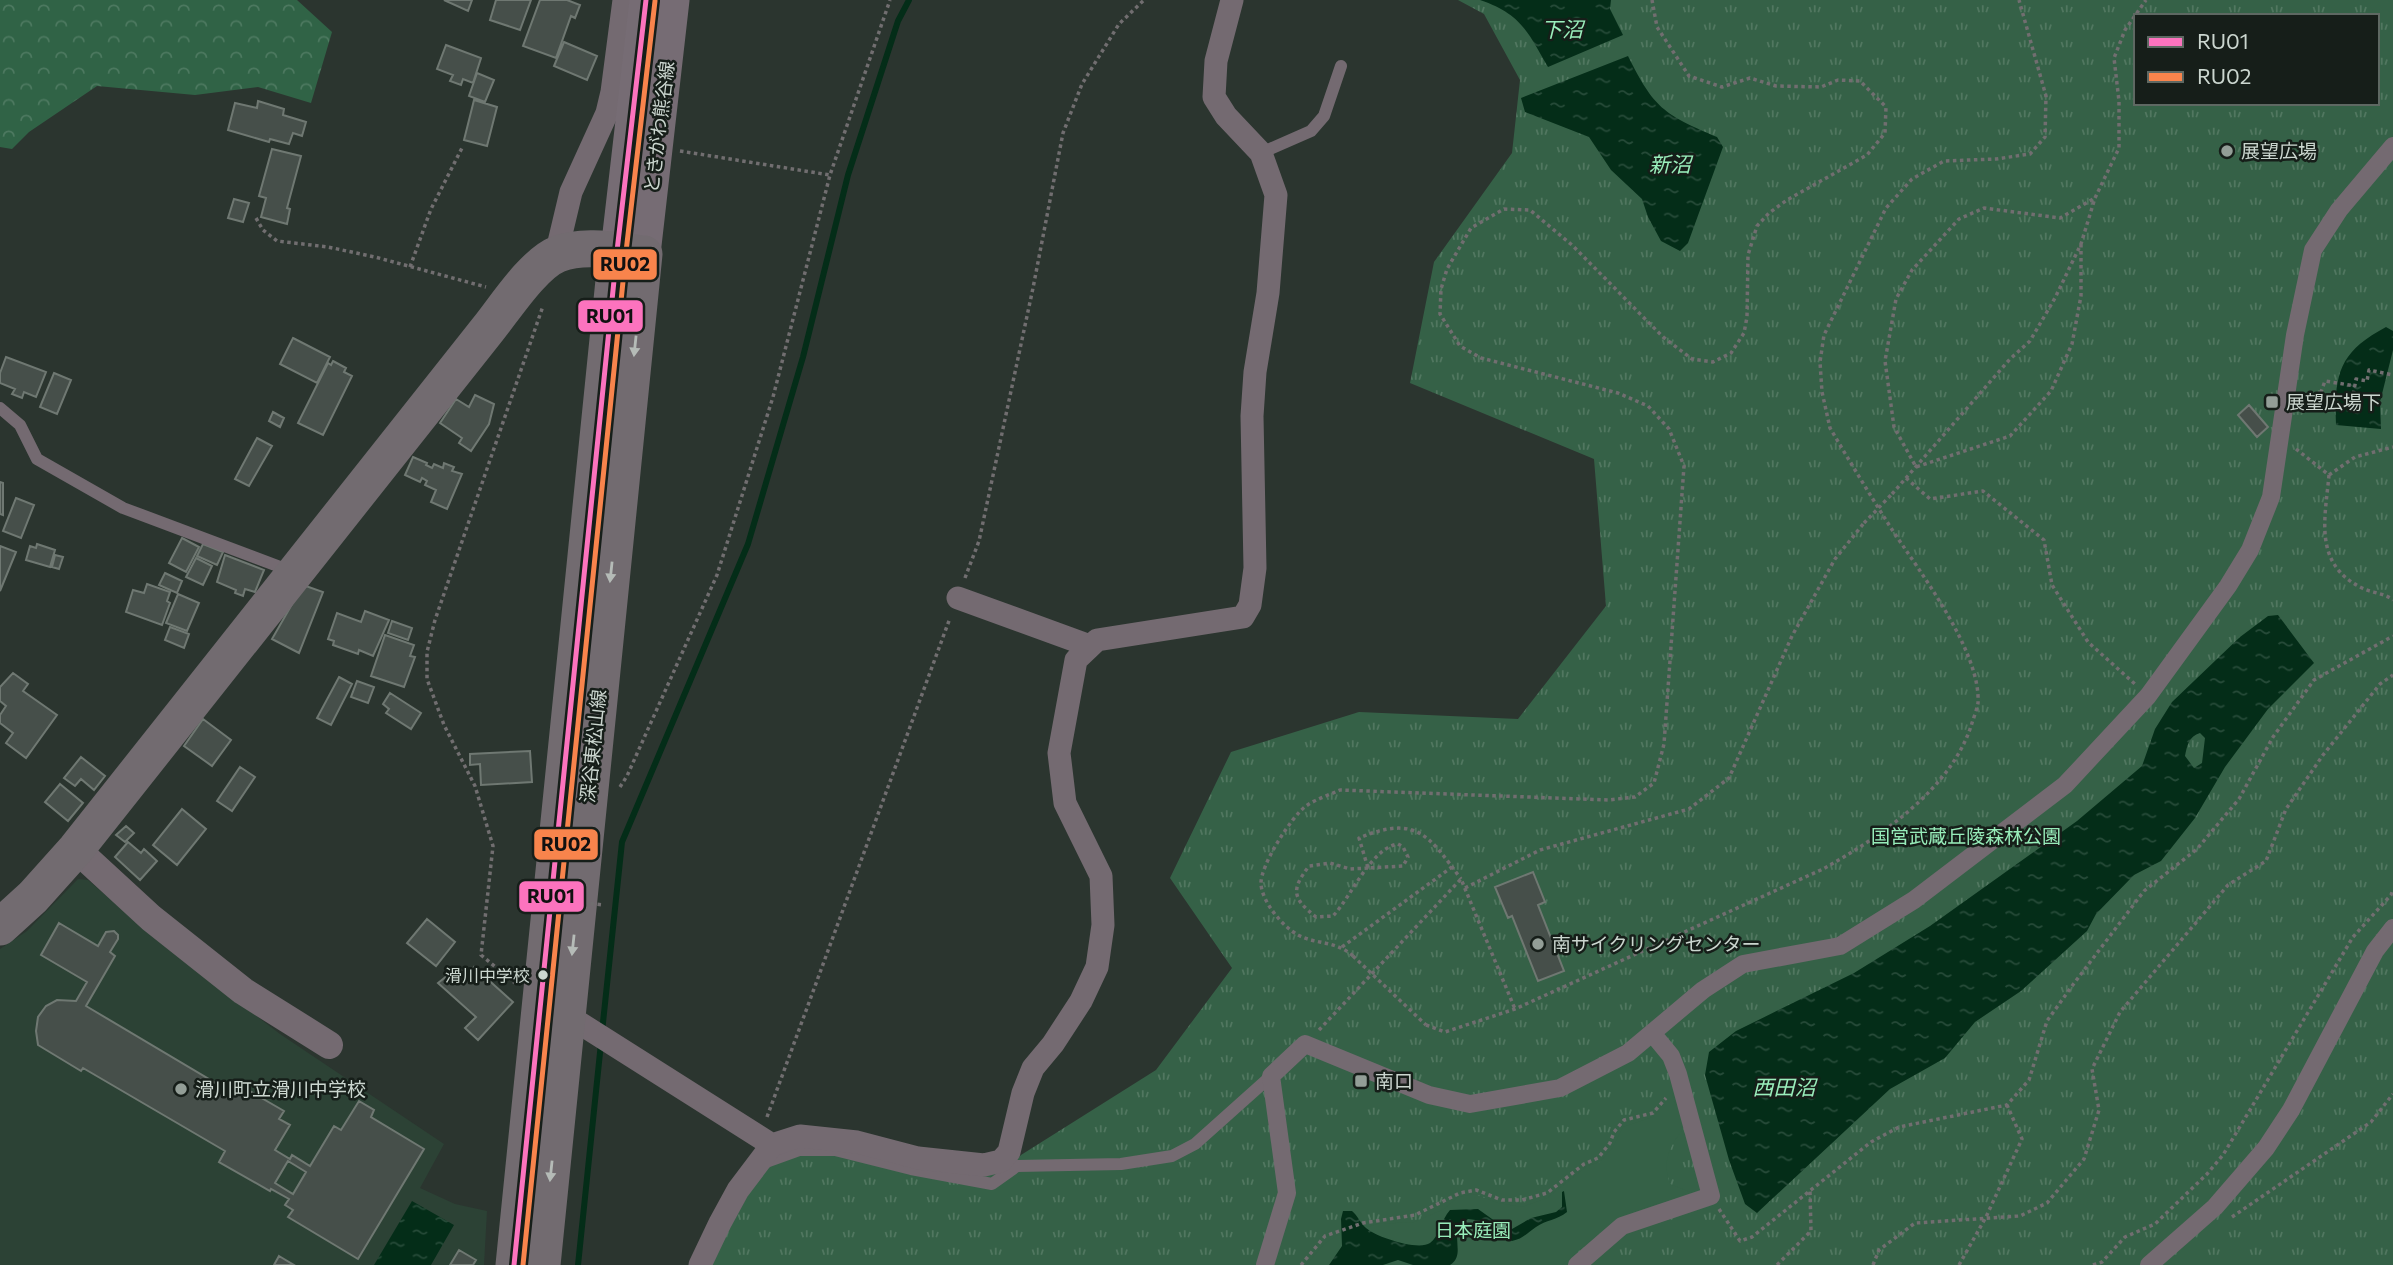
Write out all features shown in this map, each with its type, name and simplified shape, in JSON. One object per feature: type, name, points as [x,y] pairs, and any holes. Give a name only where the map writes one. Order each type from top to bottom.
[{"type":"main road","name":"ときがわ熊谷線","points":[[631,252],[646,0]]},
{"type":"main road","name":"ときがわ熊谷線","points":[[631,252],[673,0]]},
{"type":"main road","points":[[0,927],[33,897],[76,849],[295,573],[528,301],[541,266],[556,255],[593,250],[631,252]]},
{"type":"main road","name":"深谷東松山線","points":[[542,1265],[567,1015],[631,252]]},
{"type":"main road","name":"深谷東松山線","points":[[514,1265],[567,1015]]},
{"type":"street","points":[[556,255],[572,192],[607,113],[624,0]]},
{"type":"street","points":[[567,1015],[766,1140],[800,1136],[857,1142],[918,1158],[984,1165],[1001,1161],[1009,1152],[1023,1093],[1033,1068],[1053,1044],[1081,1001],[1097,968],[1103,925],[1101,876],[1065,803],[1059,753],[1076,660],[1097,640],[1243,617],[1251,605],[1255,568],[1251,416],[1268,293],[1276,195],[1261,153],[1226,116],[1214,97],[1216,61],[1232,0]]},
{"type":"street","points":[[1265,1265],[1287,1193],[1271,1076],[1305,1044],[1429,1095],[1470,1104],[1560,1088],[1628,1053],[1703,990],[1743,964],[1840,946],[1914,900],[2065,785],[2148,696],[2221,597],[2250,550],[2271,497],[2294,335],[2313,250],[2339,210],[2393,146]]},
{"type":"street","points":[[958,598],[1090,646]]},
{"type":"street","points":[[76,849],[151,918],[243,991],[329,1045]]},
{"type":"street","points":[[2149,1265],[2215,1208],[2266,1149],[2291,1110],[2375,951],[2393,928]]},
{"type":"street","points":[[1577,1265],[1593,1257],[1622,1226],[1711,1196],[1671,1056],[1652,1033]]},
{"type":"street","points":[[700,1265],[720,1223],[756,1165],[766,1140]]},
{"type":"lane","points":[[1261,153],[1311,131],[1324,116],[1341,66]]},
{"type":"lane","points":[[0,408],[20,425],[37,459],[123,508],[295,573]]},
{"type":"lane","points":[[756,1165],[799,1150],[835,1150],[911,1169],[992,1184],[1017,1166],[1121,1164],[1172,1156],[1195,1144],[1271,1076]]},
{"type":"path","points":[[614,793],[627,776],[717,575],[773,397],[830,174],[890,0]]},
{"type":"path","points":[[766,1140],[979,541],[1063,133],[1082,84],[1119,24],[1144,0]]},
{"type":"path","points":[[1651,0],[1657,27],[1689,76],[1722,87],[1750,78],[1776,86],[1821,87],[1838,80],[1860,81],[1886,107],[1885,133],[1867,155],[1787,200],[1757,226],[1748,255],[1747,317],[1744,333],[1731,353],[1713,362],[1692,359],[1663,337],[1572,245],[1530,211],[1504,209],[1471,228],[1447,269],[1441,289],[1440,314],[1460,346],[1481,358],[1618,393],[1648,406],[1670,429],[1684,466],[1664,744],[1654,783],[1635,797],[1608,800],[1340,790],[1305,807],[1272,850],[1261,883],[1270,910],[1298,935],[1342,947],[1426,1025],[1445,1032],[1516,1009],[1844,857],[1910,810],[1954,763],[1969,733],[1978,703],[1974,674],[1958,634],[1830,428],[1822,391],[1820,362],[1824,335],[1885,208],[1912,179],[1944,161],[1996,159],[2030,154],[2045,137],[2046,96],[2019,0]]},
{"type":"path","points":[[1465,888],[1540,850],[1689,809],[1728,778],[1792,636],[1835,559],[2010,359],[2030,341],[2055,298],[2081,244],[2095,198],[2119,148],[2119,101],[2113,58],[2125,30],[2134,17]]},
{"type":"path","points":[[410,267],[431,209],[462,148]]},
{"type":"path","points":[[671,149],[830,174]]},
{"type":"path","points":[[1916,467],[1894,427],[1885,361],[1896,299],[1912,270],[1959,219],[1984,208],[2060,218],[2095,198]]},
{"type":"path","points":[[256,218],[263,230],[277,241],[340,250],[488,287],[528,301],[533,339],[435,620],[427,652],[427,678],[444,725],[475,786],[493,846],[481,955],[523,991],[567,1015]]},
{"type":"path","points":[[1916,467],[2010,436],[2051,391],[2072,344],[2081,296],[2081,244]]},
{"type":"path","points":[[2358,397],[2353,396],[2356,379],[2367,382],[2370,370],[2393,375]]},
{"type":"path","points":[[2287,391],[2319,397],[2325,381],[2355,387]]},
{"type":"path","points":[[2281,437],[2329,475]]},
{"type":"path","points":[[2329,475],[2355,457],[2393,447]]},
{"type":"path","points":[[2329,475],[2324,539],[2336,567],[2361,588],[2393,600]]},
{"type":"path","points":[[1906,478],[1930,499],[1983,491],[2044,540],[2052,585],[2088,642],[2148,696]]},
{"type":"path","points":[[1711,1196],[1740,1241],[1752,1237],[1871,1142],[1899,1127],[2007,1105],[2029,1080],[2047,1021],[2072,986],[2144,891],[2197,849],[2239,799],[2273,737],[2314,680],[2393,636]]},
{"type":"path","points":[[1873,1265],[1879,1250],[1915,1223],[2020,1216],[2048,1203],[2084,1160],[2099,1111],[2092,1069],[2120,1012],[2228,885],[2266,861],[2286,809],[2380,684],[2393,676]]},
{"type":"path","points":[[1368,868],[1359,838],[1400,827],[1423,834],[1435,845],[1461,879],[1516,1009]]},
{"type":"path","points":[[1368,868],[1346,902],[1333,916],[1315,917],[1301,905],[1295,892],[1298,880],[1309,866],[1330,863],[1350,869],[1368,868],[1403,866],[1408,857],[1403,847],[1398,844],[1390,845],[1368,868]]},
{"type":"path","points":[[1342,947],[1452,867]]},
{"type":"path","points":[[1305,1044],[1461,879]]},
{"type":"path","points":[[2093,1265],[2102,1262],[2125,1237],[2155,1224],[2207,1174],[2222,1155],[2353,937],[2391,895],[2393,889]]},
{"type":"path","points":[[528,896],[603,905]]},
{"type":"path","points":[[1301,1265],[1325,1237],[1363,1223],[1415,1215],[1460,1193],[1476,1190],[1502,1200],[1522,1200],[1547,1193],[1584,1164],[1598,1158],[1624,1120],[1653,1113],[1679,1082]]},
{"type":"path","points":[[2194,1227],[2211,1226],[2241,1212],[2371,1122],[2393,1094]]},
{"type":"path","points":[[1959,1265],[1986,1217],[2022,1139],[2007,1105]]},
{"type":"path","points":[[1777,1265],[1811,1231],[1810,1191]]},
{"type":"shaded area","name":"滑川町立滑川中学校","points":[[78,879],[88,880],[160,942],[280,1034],[444,1144],[420,1188],[455,1204],[487,1211],[484,1265],[0,1265],[0,949],[27,931]]},
{"type":"green space","points":[[0,0],[297,0],[332,32],[311,103],[258,87],[195,95],[97,86],[29,132],[12,149],[0,147]]},
{"type":"green space","name":"国営武蔵丘陵森林公園","points":[[1458,0],[2393,0],[2393,1265],[709,1265],[753,1186],[776,1154],[803,1143],[1009,1168],[1021,1155],[1156,1070],[1232,968],[1170,878],[1231,752],[1359,712],[1518,719],[1606,606],[1594,459],[1410,383],[1434,262],[1512,153],[1520,80],[1484,14]]},
{"type":"green space","name":"日本庭園","points":[[1666,1101],[1673,1101],[1684,1109],[1686,1125],[1669,1153],[1667,1175],[1670,1184],[1690,1192],[1683,1200],[1665,1202],[1632,1213],[1603,1231],[1562,1265],[1306,1265],[1324,1244],[1336,1236],[1377,1224],[1414,1222],[1444,1209],[1458,1197],[1474,1194],[1498,1203],[1522,1207],[1547,1198],[1587,1166],[1600,1162],[1613,1147],[1623,1127],[1653,1117]]},
{"type":"water","name":"下沼","points":[[1480,0],[1611,0],[1610,9],[1623,35],[1548,67],[1535,44],[1514,18],[1494,5]]},
{"type":"water","name":"新沼","points":[[1628,56],[1645,87],[1662,107],[1684,122],[1717,137],[1723,147],[1688,243],[1680,251],[1661,241],[1642,199],[1611,170],[1589,137],[1525,112],[1521,98]]},
{"type":"water","points":[[2386,327],[2393,331],[2393,350],[2380,402],[2381,429],[2336,425],[2336,392],[2343,366],[2358,346]]},
{"type":"water","name":"西田沼","points":[[2278,615],[2314,663],[2268,709],[2225,767],[2195,818],[2161,861],[2134,875],[2096,914],[2087,931],[2021,991],[1975,1022],[1945,1058],[1890,1089],[1757,1213],[1745,1204],[1729,1160],[1705,1075],[1709,1052],[1736,1031],[1854,973],[1930,926],[2077,821],[2142,766],[2155,729],[2172,702],[2240,637],[2268,616]],"holes":[[[2200,733],[2205,738],[2202,763],[2194,768],[2185,756],[2188,745],[2196,734]]]},
{"type":"water","points":[[1564,1191],[1567,1212],[1516,1240],[1512,1241],[1483,1221],[1468,1219],[1458,1232],[1457,1257],[1450,1265],[1413,1265],[1398,1260],[1383,1265],[1329,1265],[1342,1246],[1343,1211],[1352,1211],[1366,1228],[1379,1235],[1397,1242],[1424,1245],[1433,1240],[1450,1210],[1478,1209],[1506,1229],[1512,1229],[1531,1218],[1556,1212],[1562,1207]]},
{"type":"water","points":[[412,1201],[454,1225],[431,1265],[374,1265]]},
{"type":"building","points":[[444,0],[472,0],[468,11]]},
{"type":"building","points":[[496,0],[531,0],[520,30],[490,20]]},
{"type":"building","points":[[540,0],[567,0],[580,5],[575,18],[571,16],[556,58],[523,46]]},
{"type":"building","points":[[564,42],[597,56],[587,80],[554,66]]},
{"type":"building","points":[[446,45],[481,58],[473,83],[463,79],[461,85],[450,81],[453,75],[437,69]]},
{"type":"building","points":[[477,73],[494,80],[485,102],[469,96]]},
{"type":"building","points":[[474,100],[497,107],[487,146],[464,140]]},
{"type":"building","points":[[258,101],[284,109],[283,115],[306,122],[302,136],[293,133],[289,144],[270,139],[269,142],[228,130],[235,103],[257,108]]},
{"type":"building","points":[[272,149],[301,156],[287,208],[290,209],[287,224],[261,217],[266,198],[259,196]]},
{"type":"building","points":[[234,199],[249,203],[243,222],[228,218]]},
{"type":"building","points":[[293,338],[330,357],[317,383],[280,364]]},
{"type":"building","points":[[6,357],[46,372],[36,397],[24,392],[22,398],[12,394],[15,389],[0,383],[0,373]]},
{"type":"building","points":[[333,361],[346,368],[344,372],[352,376],[323,435],[298,423],[328,363],[331,365]]},
{"type":"building","points":[[54,373],[71,380],[57,414],[40,407]]},
{"type":"building","points":[[475,395],[494,404],[489,424],[471,451],[459,443],[462,438],[440,423],[456,399],[469,407]]},
{"type":"building","points":[[2249,405],[2268,427],[2257,437],[2238,415]]},
{"type":"building","points":[[273,412],[284,418],[280,427],[269,421]]},
{"type":"building","points":[[257,438],[272,446],[249,486],[235,479]]},
{"type":"building","points":[[413,457],[432,468],[434,464],[443,468],[444,463],[454,467],[452,471],[462,474],[447,509],[431,502],[436,490],[425,485],[427,481],[422,478],[420,482],[405,475]]},
{"type":"building","points":[[0,482],[3,483],[3,515],[0,514]]},
{"type":"building","points":[[16,498],[34,505],[21,538],[3,531]]},
{"type":"building","points":[[182,538],[199,547],[186,572],[169,563]]},
{"type":"building","points":[[37,544],[55,550],[50,567],[26,560],[30,546],[36,548]]},
{"type":"building","points":[[203,544],[223,552],[217,565],[197,556]]},
{"type":"building","points":[[0,546],[16,552],[0,591]]},
{"type":"building","points":[[55,555],[63,557],[59,569],[52,567]]},
{"type":"building","points":[[225,555],[264,570],[255,592],[245,589],[243,596],[217,582]]},
{"type":"building","points":[[196,558],[212,566],[203,585],[186,577]]},
{"type":"building","points":[[165,573],[182,581],[177,593],[159,585]]},
{"type":"building","points":[[147,584],[170,592],[167,601],[170,603],[162,625],[126,612],[133,590],[144,593]]},
{"type":"building","points":[[303,585],[323,592],[299,653],[272,639]]},
{"type":"building","points":[[178,594],[199,603],[187,631],[166,623]]},
{"type":"building","points":[[365,611],[389,620],[373,656],[333,645],[334,641],[328,639],[337,613],[361,622]]},
{"type":"building","points":[[392,621],[412,628],[408,640],[388,633]]},
{"type":"building","points":[[170,627],[189,634],[184,648],[165,640]]},
{"type":"building","points":[[385,635],[414,645],[410,656],[415,657],[404,687],[371,676]]},
{"type":"building","points":[[13,673],[28,684],[23,691],[57,715],[26,758],[6,743],[13,733],[0,723],[0,715],[6,706],[0,701],[0,687]]},
{"type":"building","points":[[339,677],[352,684],[331,725],[317,718]]},
{"type":"building","points":[[357,681],[374,687],[368,703],[351,697]]},
{"type":"building","points":[[390,693],[421,713],[411,729],[386,713],[389,709],[383,704]]},
{"type":"building","points":[[203,719],[231,740],[212,766],[184,746]]},
{"type":"building","points":[[530,751],[532,782],[481,785],[480,764],[470,765],[470,754]]},
{"type":"building","points":[[81,757],[105,776],[94,790],[81,779],[75,786],[64,778]]},
{"type":"building","points":[[240,767],[255,777],[232,811],[217,801]]},
{"type":"building","points":[[60,784],[83,803],[68,821],[45,802]]},
{"type":"building","points":[[182,809],[206,829],[177,865],[153,845]]},
{"type":"building","points":[[126,826],[134,833],[125,842],[116,835]]},
{"type":"building","points":[[128,842],[141,853],[144,849],[157,861],[140,880],[115,857]]},
{"type":"building","name":"南サイクリングセンター","points":[[1533,872],[1545,902],[1538,905],[1564,971],[1538,981],[1512,916],[1508,918],[1495,887]]},
{"type":"building","points":[[427,919],[455,942],[436,966],[407,943]]},
{"type":"building","points":[[59,923],[98,946],[106,932],[114,931],[118,939],[110,952],[115,956],[86,1006],[236,1095],[241,1086],[284,1111],[279,1119],[290,1125],[275,1150],[290,1159],[292,1155],[310,1166],[334,1126],[341,1130],[359,1101],[374,1110],[371,1117],[424,1149],[358,1259],[288,1217],[293,1210],[285,1205],[289,1199],[219,1162],[225,1151],[83,1068],[81,1071],[38,1045],[38,1017],[46,1006],[57,1000],[76,1001],[87,982],[41,955]],"holes":[[[288,1161],[306,1172],[293,1194],[275,1183]]]},
{"type":"building","points":[[458,967],[467,975],[474,967],[513,1002],[478,1040],[465,1028],[476,1017],[438,983]]},
{"type":"building","points":[[459,1250],[476,1260],[473,1265],[450,1265]]},
{"type":"building","points":[[279,1256],[294,1265],[274,1265]]},
{"type":"waterway","points":[[602,1032],[622,842],[748,544],[803,357],[848,175],[898,21],[909,0]]},
{"type":"waterway","points":[[578,1265],[601,1043]]},
{"type":"transit line","name":"RU01","points":[[514,1265],[617,251],[646,0]]},
{"type":"transit line","name":"RU02","points":[[523,1265],[626,252],[655,1]]},
{"type":"place","name":"展望広場","points":[[2227,151]]},
{"type":"place","name":"展望広場下","points":[[2272,402]]},
{"type":"place","name":"南サイクリングセンター","points":[[1538,944]]},
{"type":"place","name":"滑川中学校","points":[[543,975]]},
{"type":"place","name":"南口","points":[[1361,1081]]},
{"type":"place","name":"滑川町立滑川中学校","points":[[181,1089]]}]
